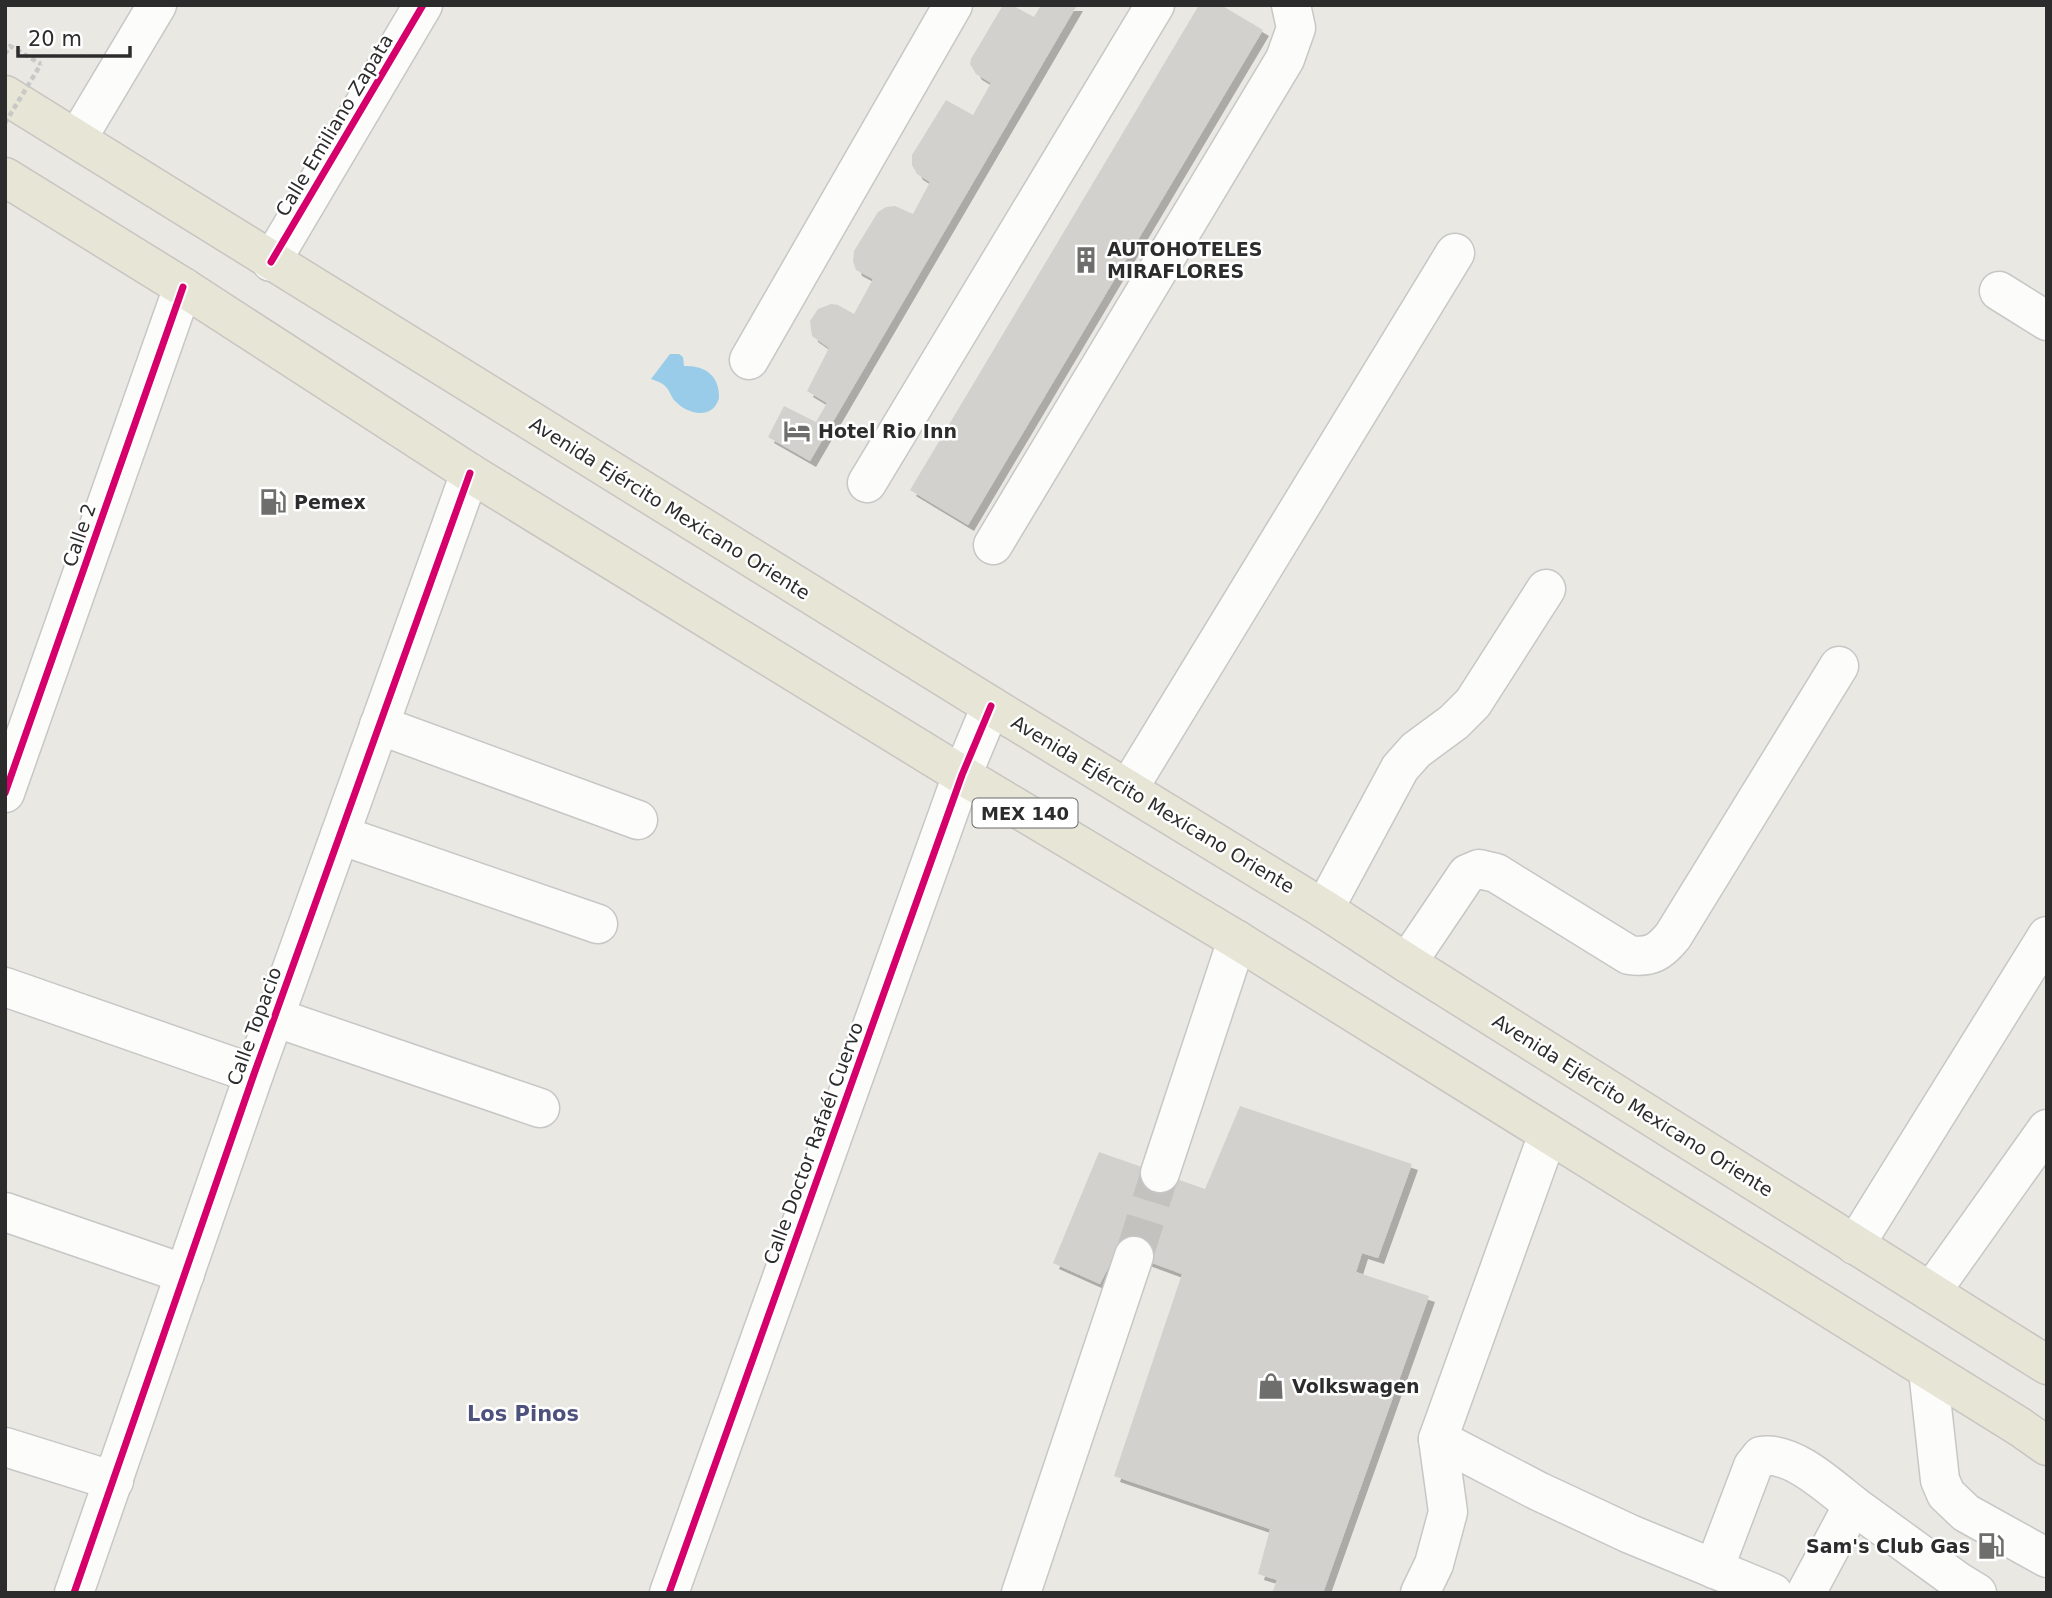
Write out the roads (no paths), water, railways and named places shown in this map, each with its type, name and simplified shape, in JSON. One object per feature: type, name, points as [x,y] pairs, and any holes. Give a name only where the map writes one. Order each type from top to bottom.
[{"type":"main road","name":"Avenida Ejército Mexicano Oriente","points":[[5,95],[271,262],[1324,909],[2047,1365]]},
{"type":"main road","name":"MEX 140","points":[[5,177],[183,287],[470,473],[1237,940],[2047,1446]]},
{"type":"street","points":[[77,139],[156,5]]},
{"type":"street","name":"Calle Emiliano Zapata","points":[[271,262],[424,5]]},
{"type":"street","points":[[749,360],[953,5]]},
{"type":"street","points":[[867,483],[1155,5]]},
{"type":"street","points":[[993,545],[1285,59],[1296,28],[1291,5]]},
{"type":"street","points":[[1128,789],[1455,253]]},
{"type":"street","name":"Calle 2","points":[[5,793],[183,287]]},
{"type":"street","points":[[1999,291],[2047,321]]},
{"type":"street","name":"Calle Topacio","points":[[74,1593],[274,1017],[470,473]]},
{"type":"street","points":[[1324,909],[1400,768],[1416,750],[1454,722],[1474,703],[1546,589]]},
{"type":"street","points":[[1407,963],[1467,874],[1479,869],[1496,873],[1629,955],[1644,957],[1660,952],[1674,936],[1839,666]]},
{"type":"street","name":"Calle Doctor Rafaél Cuervo","points":[[669,1593],[962,775],[991,706]]},
{"type":"street","points":[[379,725],[638,820]]},
{"type":"street","points":[[340,835],[598,924]]},
{"type":"street","points":[[1855,1245],[2047,936]]},
{"type":"street","points":[[1160,1173],[1237,940]]},
{"type":"street","points":[[5,987],[254,1074]]},
{"type":"street","points":[[274,1017],[540,1108]]},
{"type":"street","points":[[1931,1292],[2047,1129]]},
{"type":"street","points":[[1420,1593],[1434,1564],[1448,1512],[1438,1439],[1548,1134]]},
{"type":"street","points":[[5,1212],[185,1273]]},
{"type":"street","points":[[1021,1593],[1134,1256]]},
{"type":"street","points":[[1928,1370],[1940,1480],[1945,1494],[1966,1513],[2047,1558]]},
{"type":"street","points":[[1438,1439],[1549,1496],[1773,1593]]},
{"type":"street","points":[[5,1447],[114,1482]]},
{"type":"street","points":[[1714,1569],[1752,1466],[1761,1456],[1773,1454],[1784,1457],[1822,1480],[1977,1593]]},
{"type":"street","points":[[1806,1593],[1853,1505]]},
{"type":"water","points":[[670,354],[679,354],[683,357],[684,366],[698,367],[714,378],[719,398],[711,410],[700,413],[687,410],[675,401],[665,386],[651,379]]},
{"type":"tunnel","points":[[1134,1256],[1160,1173]]},
{"type":"place","name":"AUTOHOTELES MIRAFLORES","points":[[1086,260]]},
{"type":"place","name":"Hotel Rio Inn","points":[[797,431]]},
{"type":"place","name":"Pemex","points":[[273,502]]},
{"type":"place","name":"Volkswagen","points":[[1271,1386]]},
{"type":"place","name":"Sam's Club Gas","points":[[1991,1546]]},
{"type":"district","name":"Los Pinos","points":[[523,1414]]}]
